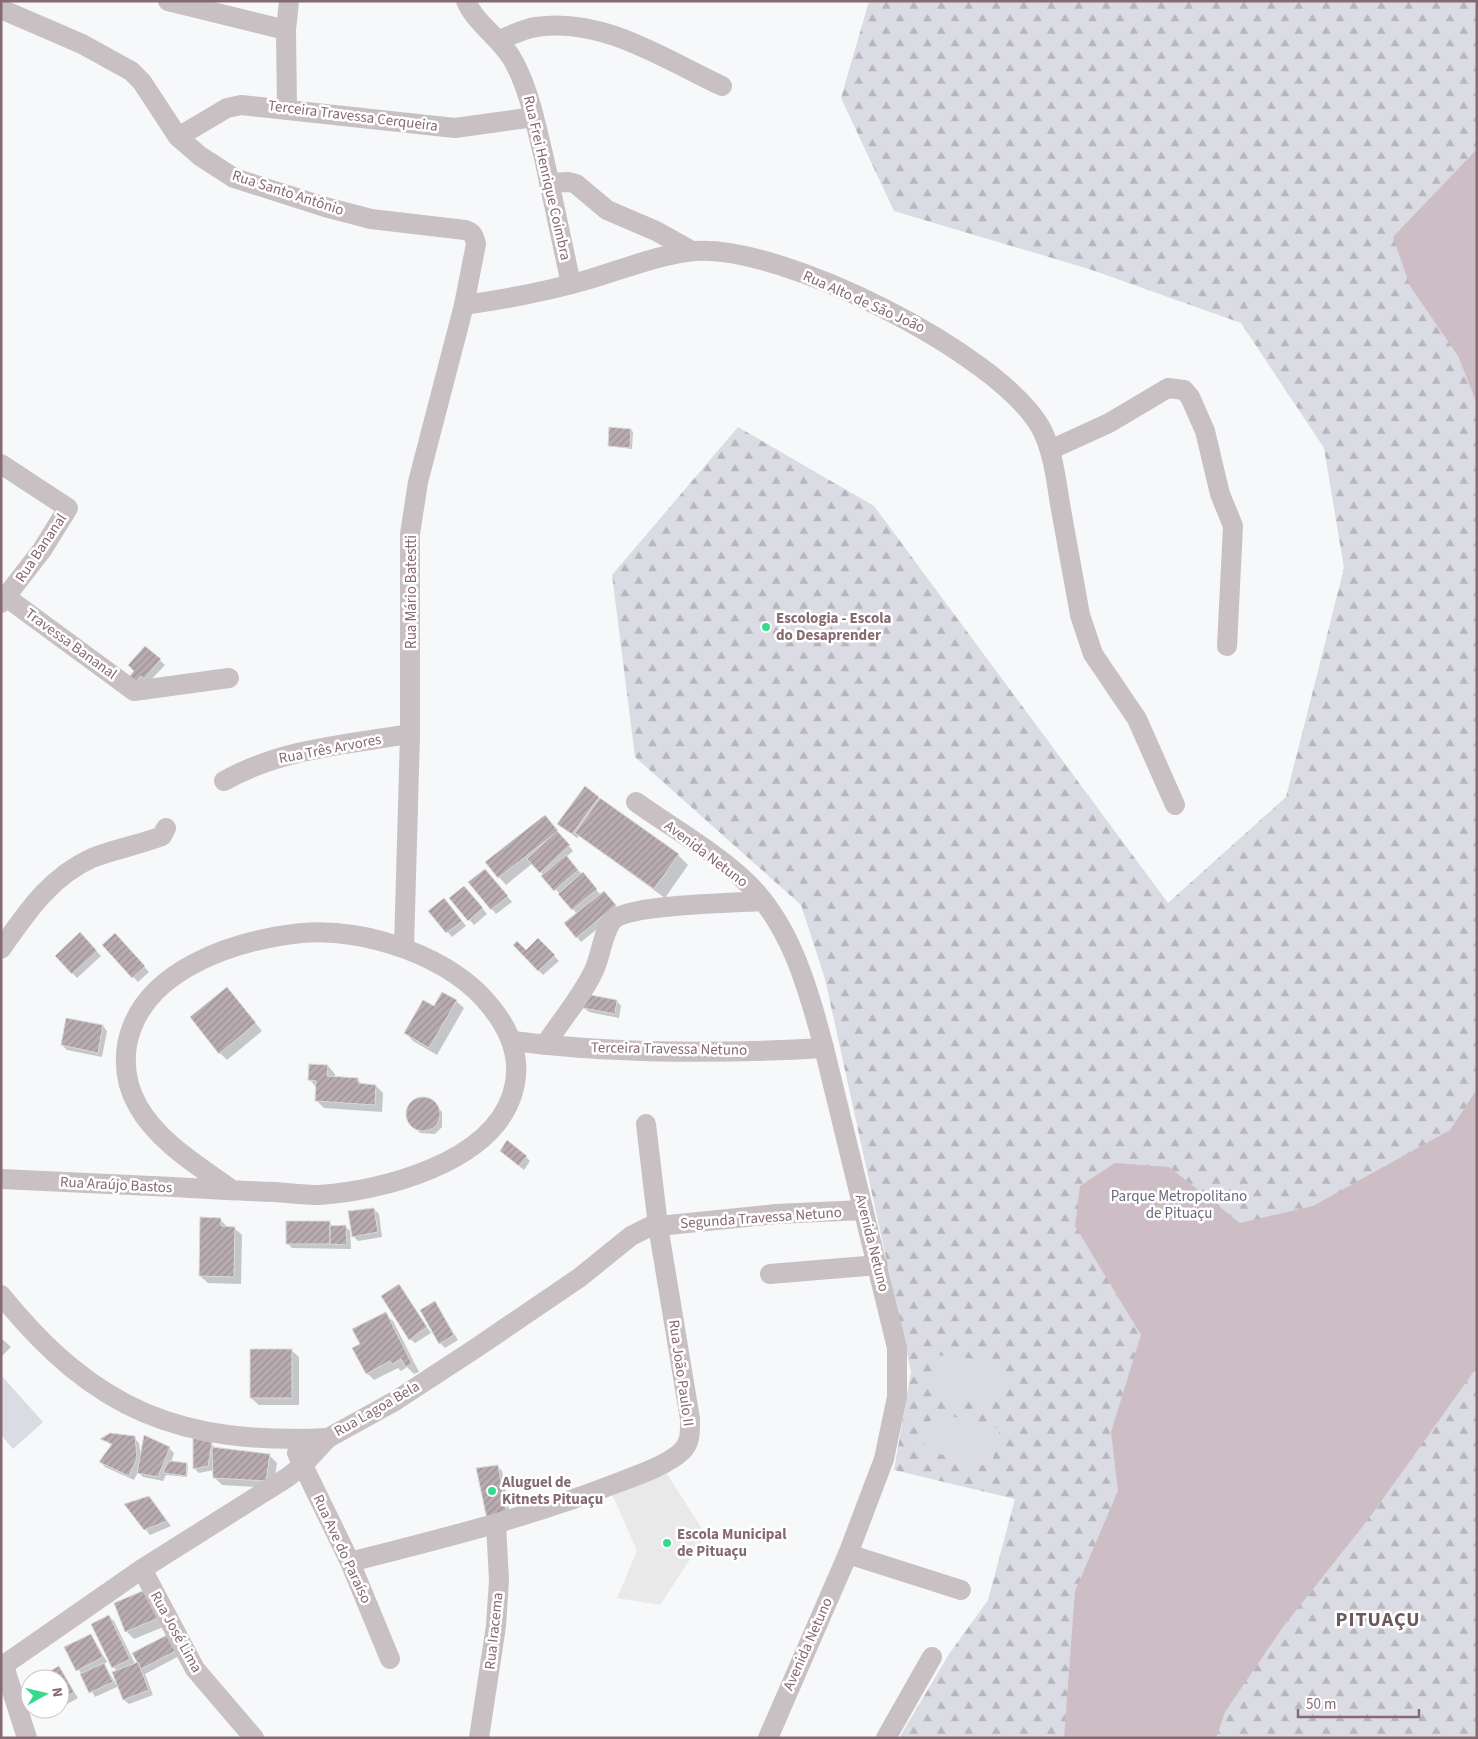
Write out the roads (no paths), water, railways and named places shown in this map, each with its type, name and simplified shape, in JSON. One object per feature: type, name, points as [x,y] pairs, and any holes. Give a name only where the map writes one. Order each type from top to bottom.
[{"type":"street","points":[[168,1],[286,30]]},
{"type":"street","points":[[287,110],[286,30],[289,1]]},
{"type":"street","name":"Rua Frei Henrique Coimbra","points":[[466,1],[474,15],[500,40],[514,62],[524,83],[534,117],[571,284]]},
{"type":"street","name":"Rua Santo Antônio","points":[[1,9],[74,40],[131,71],[142,82],[178,137],[200,156],[234,178],[325,207],[371,219],[469,231],[476,244]]},
{"type":"street","points":[[500,40],[536,27],[589,29],[616,36],[722,86]]},
{"type":"street","name":"Terceira Travessa Cerqueira","points":[[178,137],[227,108],[241,105],[455,128],[534,117]]},
{"type":"street","points":[[549,183],[569,182],[576,184],[607,210],[656,231],[692,251]]},
{"type":"street","name":"Rua Mário Batestti","points":[[404,948],[410,734],[410,552],[412,516],[418,482],[464,305],[476,244]]},
{"type":"street","name":"Rua Alto de São João","points":[[464,305],[514,298],[692,251],[726,251],[778,264],[838,288],[923,328],[955,348],[1022,403],[1042,430],[1050,450],[1080,615],[1086,635],[1095,659],[1136,720],[1175,805]]},
{"type":"street","points":[[1050,450],[1110,423],[1168,388],[1184,390],[1190,397],[1205,431],[1220,494],[1233,526],[1234,541],[1227,646]]},
{"type":"street","name":"Rua Bananal","points":[[1,464],[68,508],[42,550],[4,600]]},
{"type":"street","name":"Travessa Bananal","points":[[4,600],[134,691],[229,678]]},
{"type":"street","name":"Rua Três Arvores","points":[[224,781],[251,767],[305,751],[410,734]]},
{"type":"street","name":"Avenida Netuno","points":[[636,802],[742,878],[778,923],[799,966],[824,1048],[897,1348],[897,1396],[884,1459],[848,1554],[768,1738]]},
{"type":"street","points":[[1,949],[39,896],[64,872],[93,858],[162,836],[166,828]]},
{"type":"street","points":[[545,1045],[595,970],[612,922],[620,915],[698,904],[762,902]]},
{"type":"street","name":"Rua Araújo Bastos","points":[[1,1179],[318,1195],[399,1182],[440,1166],[468,1150],[499,1121],[510,1101],[517,1080],[513,1041],[490,1006],[467,984],[450,972],[404,948],[378,940],[304,933],[231,948],[190,966],[168,978],[145,1001],[129,1033],[125,1059],[129,1084],[137,1106],[168,1142],[232,1190]]},
{"type":"street","name":"Terceira Travessa Netuno","points":[[513,1041],[545,1045],[678,1050],[824,1048]]},
{"type":"street","name":"Rua João Paulo II","points":[[350,1562],[496,1524],[572,1500],[638,1475],[674,1456],[687,1444],[690,1419],[658,1226],[646,1124]]},
{"type":"street","name":"Segunda Travessa Netuno","points":[[658,1226],[776,1214],[863,1210]]},
{"type":"street","name":"Rua Lagoa Bela","points":[[3,1666],[142,1569],[270,1489],[303,1465],[328,1438],[395,1401],[476,1348],[579,1278],[631,1236],[649,1227],[658,1226]]},
{"type":"street","points":[[770,1274],[878,1265]]},
{"type":"street","points":[[1,1295],[23,1322],[82,1376],[115,1399],[152,1418],[196,1431],[247,1439],[290,1440],[328,1438]]},
{"type":"street","name":"Rua Ave do Paraíso","points":[[290,1440],[350,1562],[390,1660]]},
{"type":"street","name":"Rua Iracema","points":[[476,1737],[496,1626],[499,1580],[496,1524]]},
{"type":"street","points":[[848,1554],[961,1590]]},
{"type":"street","name":"Rua José Lima","points":[[142,1569],[195,1669],[254,1738]]},
{"type":"street","points":[[886,1738],[932,1658]]},
{"type":"street","points":[[3,1666],[27,1738]]},
{"type":"place","name":"Escologia - Escola do Desaprender","points":[[766,627]]},
{"type":"place","name":"Aluguel de Kitnets Pituaçu","points":[[492,1491]]},
{"type":"place","name":"Escola Municipal de Pituaçu","points":[[667,1543]]},
{"type":"district","name":"PITUAÇU","points":[[1378,1620]]},
{"type":"park label","name":"Parque Metropolitano de Pituaçu","points":[[1179,1204]]}]
